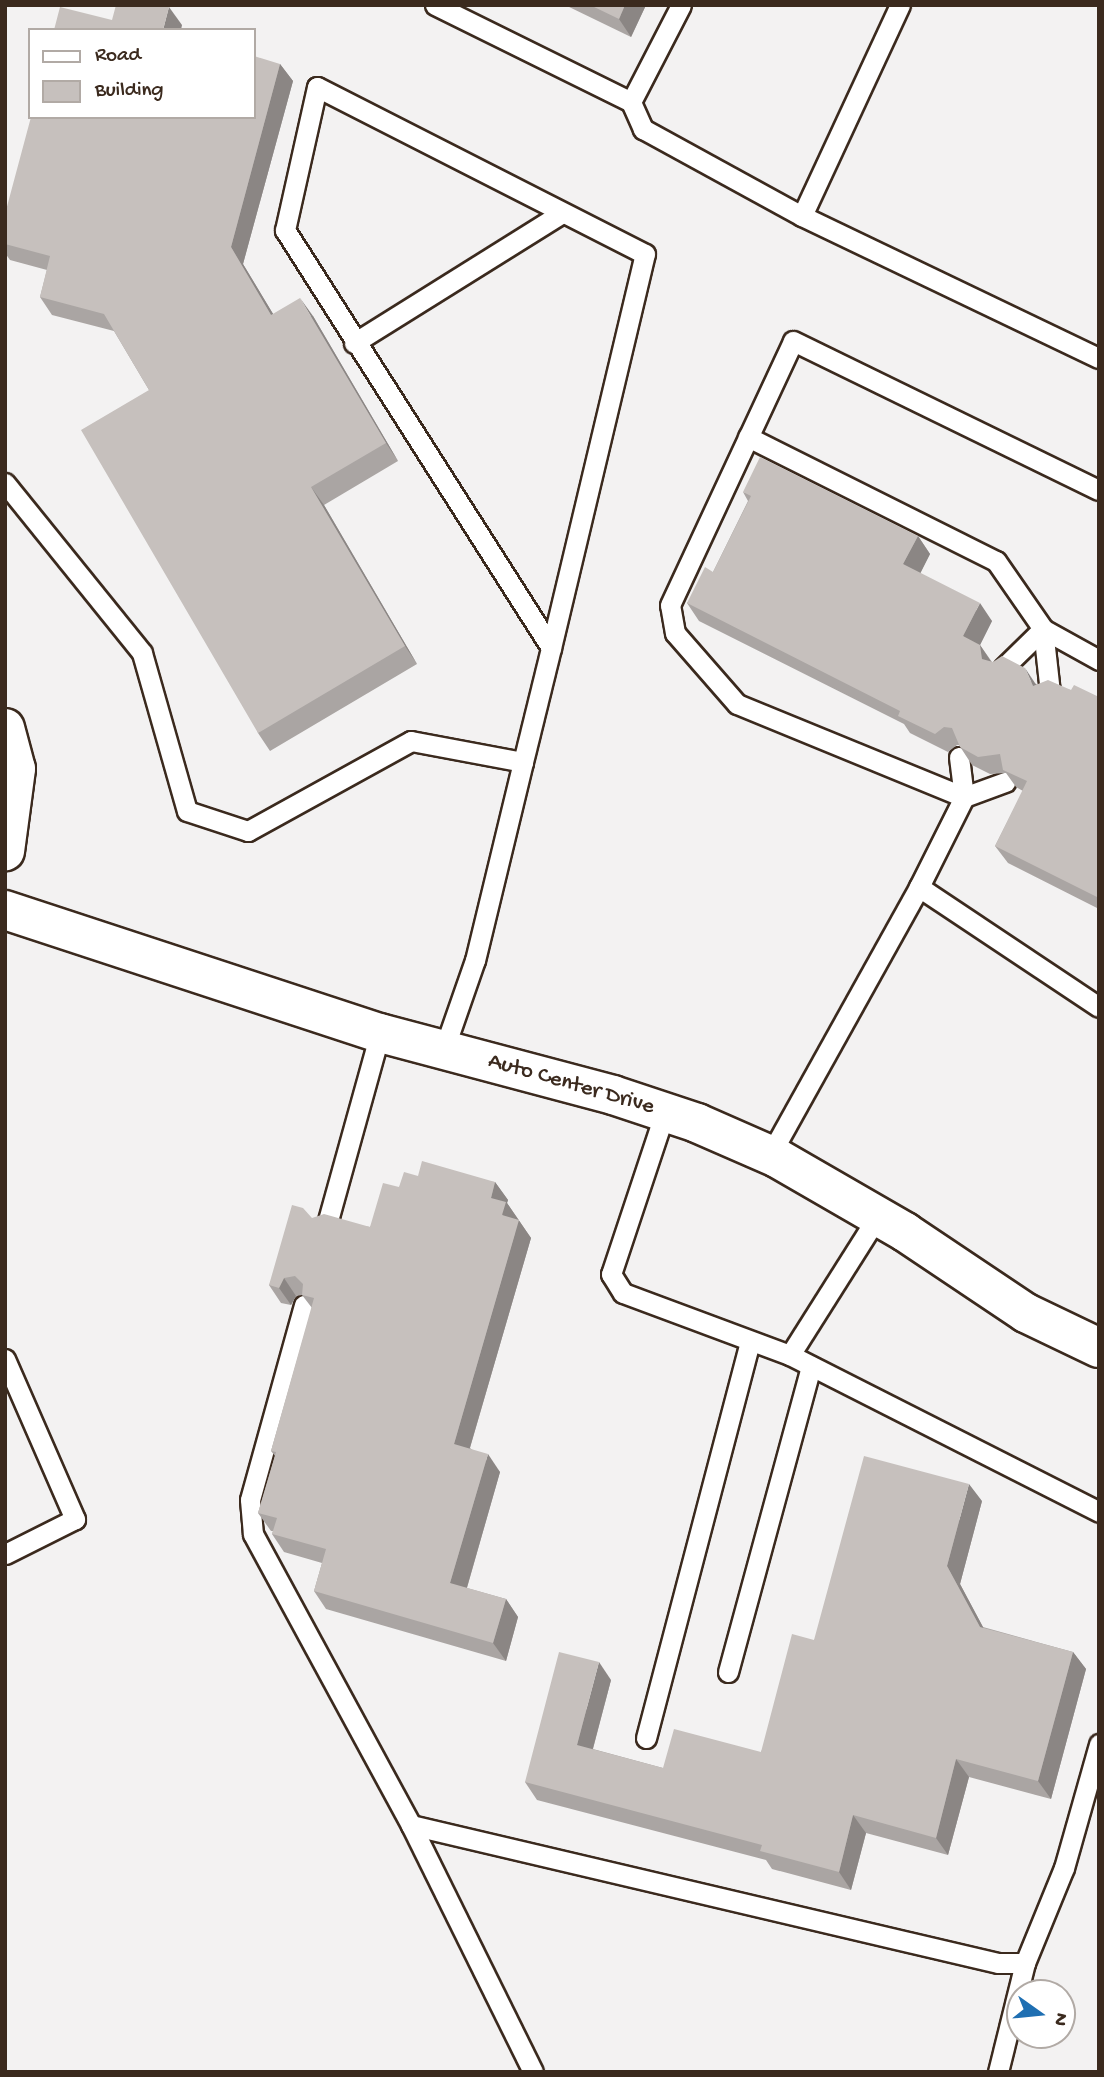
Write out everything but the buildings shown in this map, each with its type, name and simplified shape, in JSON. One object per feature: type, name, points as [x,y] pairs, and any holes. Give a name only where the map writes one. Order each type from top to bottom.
[{"type":"street","points":[[5,728],[16,769],[5,850]]},
{"type":"street","name":"Auto Center Drive","points":[[5,910],[380,1033],[665,1112],[770,1155],[877,1216],[1026,1313],[1099,1348]]},
{"type":"lane","points":[[435,5],[631,102],[643,129],[802,216],[1099,358]]},
{"type":"lane","points":[[631,102],[681,5]]},
{"type":"lane","points":[[802,216],[900,5]]},
{"type":"lane","points":[[444,1049],[475,960],[551,648],[645,254],[317,87],[285,230],[354,343],[551,648]]},
{"type":"lane","points":[[354,343],[562,213]]},
{"type":"lane","points":[[1005,782],[964,797],[737,704],[675,633],[670,604],[793,341],[1099,490]]},
{"type":"lane","points":[[748,437],[996,561],[1044,629],[1099,660]]},
{"type":"lane","points":[[5,483],[142,653],[187,811],[248,831],[411,741],[523,762]]},
{"type":"lane","points":[[1003,668],[1044,629]]},
{"type":"lane","points":[[1044,629],[1050,692]]},
{"type":"lane","points":[[770,1155],[919,887],[964,797],[959,758]]},
{"type":"lane","points":[[919,887],[1015,955],[1099,1007]]},
{"type":"lane","points":[[327,1224],[380,1033]]},
{"type":"lane","points":[[665,1112],[611,1274],[624,1293],[790,1355],[1099,1512]]},
{"type":"lane","points":[[790,1355],[877,1216]]},
{"type":"lane","points":[[304,1305],[250,1500],[253,1534],[411,1825],[533,2072]]},
{"type":"lane","points":[[646,1738],[750,1341]]},
{"type":"lane","points":[[5,1359],[75,1518],[5,1554]]},
{"type":"lane","points":[[728,1672],[811,1366]]},
{"type":"lane","points":[[998,2072],[1025,1963],[1064,1868],[1099,1744]]},
{"type":"lane","points":[[411,1825],[999,1963],[1025,1963]]}]
